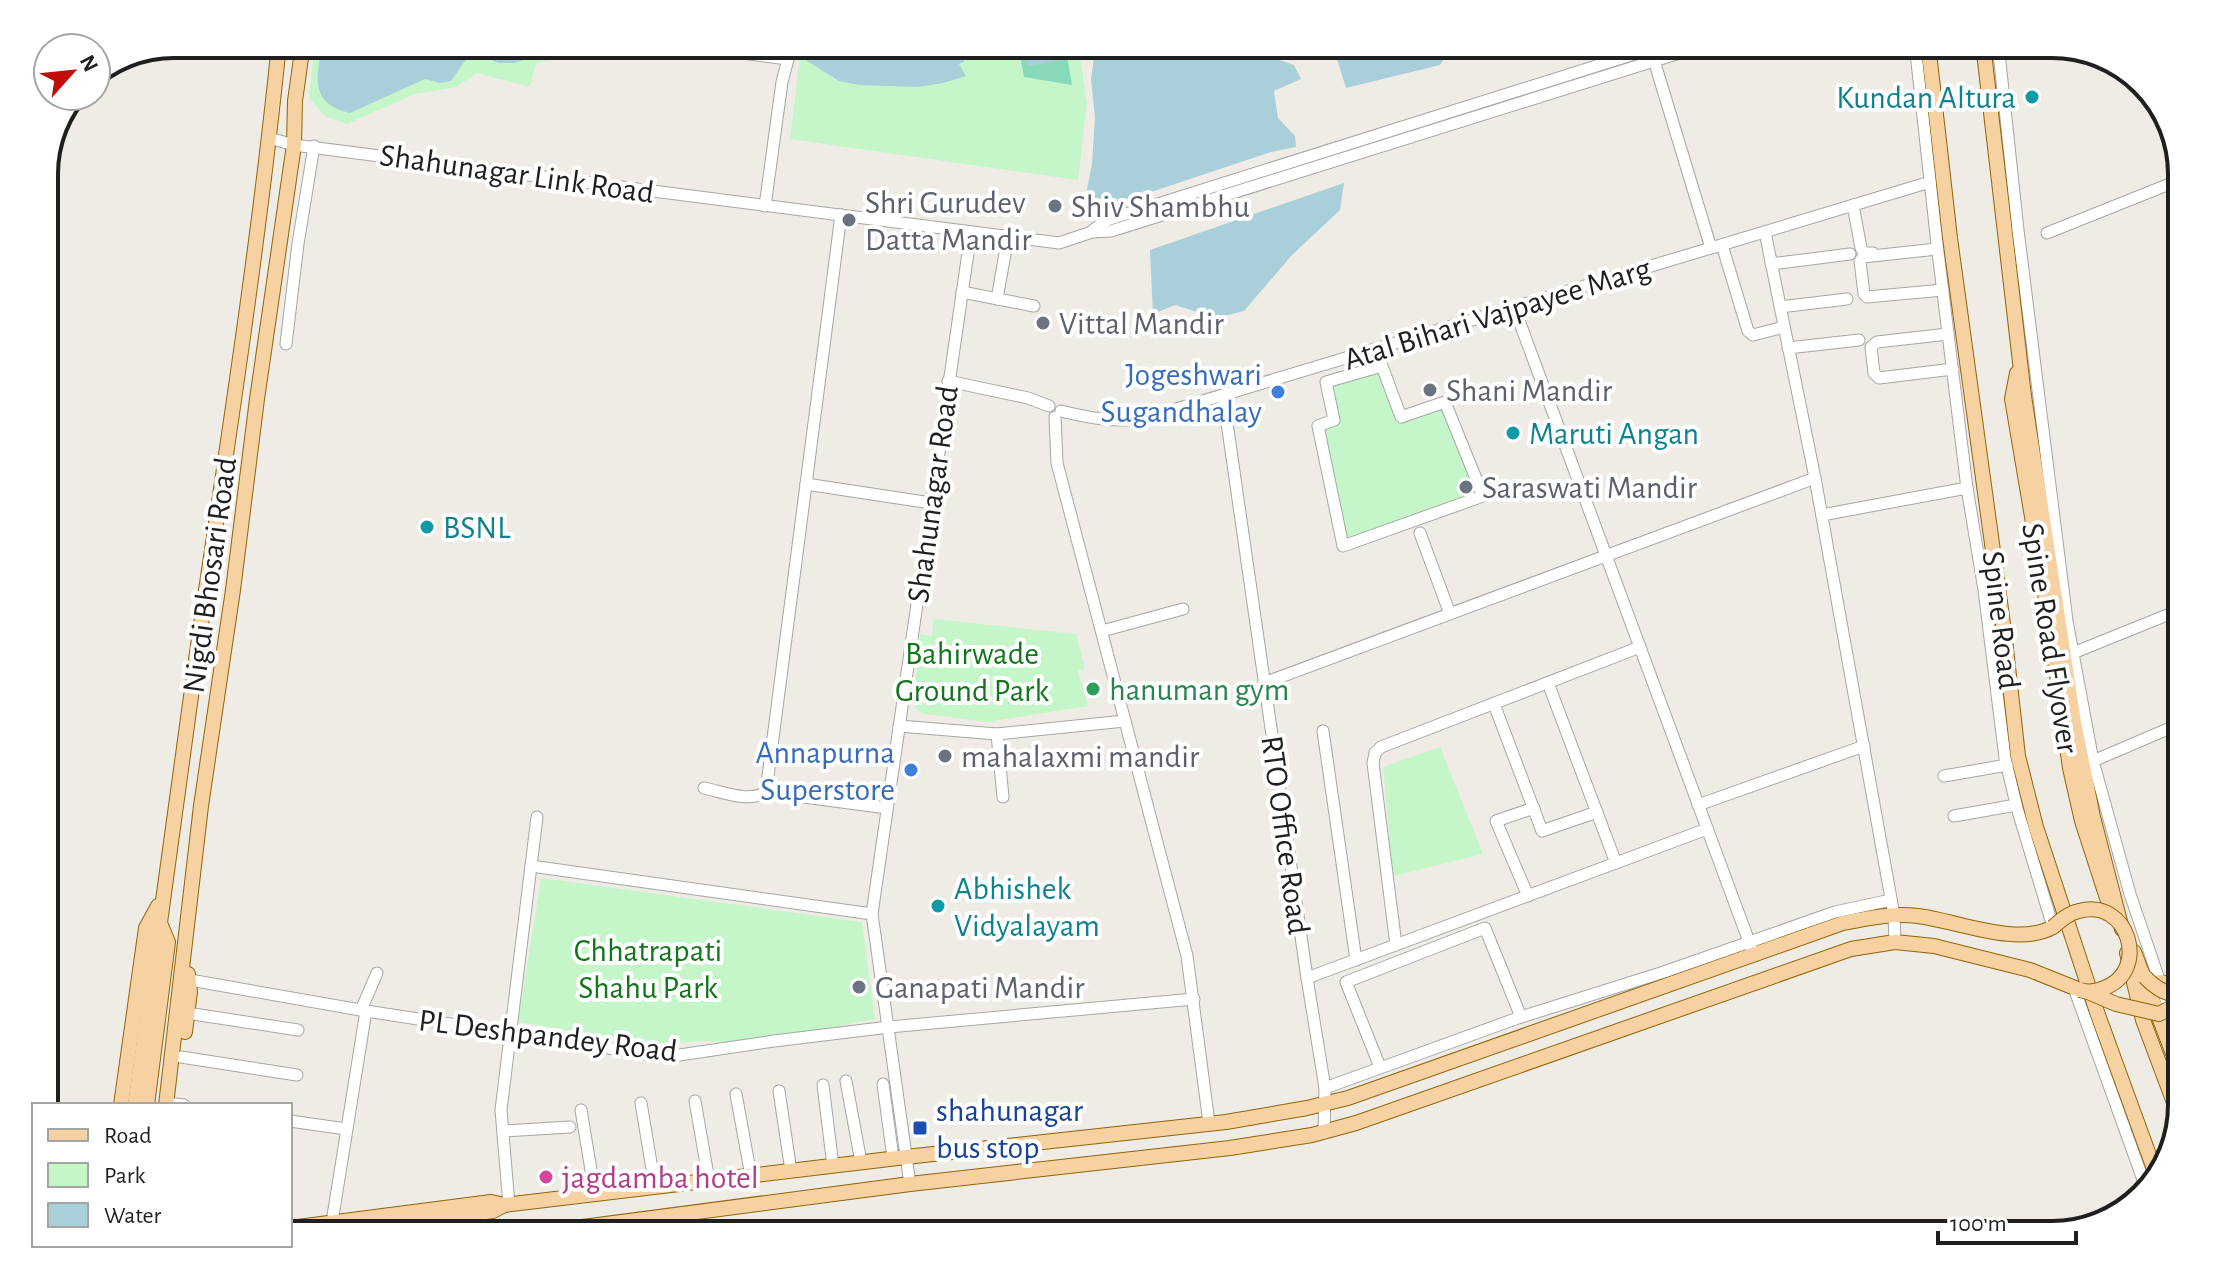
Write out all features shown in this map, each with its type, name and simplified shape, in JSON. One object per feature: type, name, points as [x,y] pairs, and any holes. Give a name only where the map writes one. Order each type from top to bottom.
[{"type":"main road","name":"Nigdi Bhosari Road","points":[[147,1103],[168,942],[160,922],[225,470],[278,58]]},
{"type":"main road","name":"Nigdi Bhosari Road","points":[[184,954],[201,806],[294,145],[295,101],[301,58]]},
{"type":"main road","name":"Spine Road","points":[[1930,58],[2018,756],[2036,827],[2098,1015],[2152,1163]]},
{"type":"main road","name":"Spine Road","points":[[1985,58],[2024,396],[2087,763],[2093,817],[2143,1020],[2168,1087]]},
{"type":"main road","name":"Spine Road Flyover","points":[[2020,357],[2012,399],[2047,605],[2070,768],[2082,821],[2113,916],[2123,926],[2145,977],[2168,1012]]},
{"type":"main road","points":[[121,1103],[146,928],[164,895]]},
{"type":"main road","points":[[407,1221],[595,1194],[1209,1123],[1326,1104],[1752,948],[1892,908],[1917,916],[2020,935],[2041,932],[2084,909],[2099,910],[2113,916]]},
{"type":"main road","points":[[135,1103],[160,922]]},
{"type":"main road","points":[[2081,990],[2110,985],[2122,975],[2129,962],[2130,940]]},
{"type":"main road","points":[[629,1221],[910,1184],[1213,1151],[1324,1133],[1851,949],[1895,942],[1934,946],[2030,970],[2116,1004],[2168,1015]]},
{"type":"main road","points":[[175,1103],[190,992],[184,954]]},
{"type":"main road","points":[[175,1103],[184,954]]},
{"type":"main road","points":[[2145,977],[2168,993]]},
{"type":"main road","points":[[2160,982],[2168,983]]},
{"type":"main road","points":[[340,1221],[491,1202],[502,1207]]},
{"type":"street","points":[[765,206],[787,59],[780,58]]},
{"type":"street","name":"Shahunagar Link Road","points":[[269,138],[294,145],[1059,243],[1092,232],[1107,220],[1642,58]]},
{"type":"street","points":[[1653,58],[1748,331],[1753,335],[1784,327]]},
{"type":"street","name":"Spine Road","points":[[1917,58],[1967,488],[2007,765],[2053,927]]},
{"type":"street","name":"Spine Road","points":[[2000,58],[2018,230],[2087,763],[2168,1007]]},
{"type":"street","points":[[286,344],[314,146]]},
{"type":"street","name":"Atal Bihari Vajpayee Marg","points":[[948,381],[1028,398],[1055,411],[1096,420],[1120,422],[1143,419],[1930,182]]},
{"type":"street","points":[[2047,233],[2168,185]]},
{"type":"street","points":[[1853,205],[1864,253],[1937,246]]},
{"type":"street","points":[[766,792],[841,215]]},
{"type":"street","name":"Shahunagar Road","points":[[910,1184],[900,1157],[889,1027],[872,914],[971,232]]},
{"type":"street","points":[[1765,232],[1822,515],[1892,908],[1895,942]]},
{"type":"street","points":[[997,299],[1008,237]]},
{"type":"street","points":[[281,242],[298,244]]},
{"type":"street","points":[[1937,246],[1863,257],[1860,261],[1864,294],[1867,297],[1943,290]]},
{"type":"street","points":[[1772,267],[1846,258]]},
{"type":"street","points":[[962,292],[1034,306]]},
{"type":"street","points":[[1780,307],[1847,299]]},
{"type":"street","points":[[1325,1088],[1521,1017],[1752,948],[1514,307]]},
{"type":"street","points":[[271,309],[291,312]]},
{"type":"street","points":[[1948,334],[1874,343],[1871,347],[1874,373],[1879,378],[1953,369]]},
{"type":"street","points":[[1788,348],[1859,340]]},
{"type":"street","points":[[1382,366],[1401,417],[1445,402],[1483,496],[1343,546],[1318,426],[1334,420],[1326,382],[1382,366]]},
{"type":"street","name":"RTO Office Road","points":[[1223,395],[1325,1088],[1324,1133]]},
{"type":"street","points":[[1055,411],[1057,463],[1187,956],[1209,1123]]},
{"type":"street","points":[[1264,683],[1815,478]]},
{"type":"street","points":[[806,484],[931,503]]},
{"type":"street","points":[[1822,515],[1967,488]]},
{"type":"street","points":[[1420,533],[1450,614]]},
{"type":"street","points":[[1102,631],[1183,609]]},
{"type":"street","points":[[2073,653],[2168,615]]},
{"type":"street","points":[[1396,945],[1373,763],[1375,753],[1381,747],[1640,647]]},
{"type":"street","points":[[1548,683],[1616,863]]},
{"type":"street","points":[[1494,704],[1542,831],[1597,812]]},
{"type":"street","points":[[899,726],[997,734],[1125,721]]},
{"type":"street","points":[[2087,763],[2168,729]]},
{"type":"street","points":[[1323,731],[1356,960]]},
{"type":"street","points":[[997,734],[1003,797]]},
{"type":"street","points":[[1698,805],[1864,746]]},
{"type":"street","points":[[1944,776],[2007,765]]},
{"type":"street","points":[[704,788],[750,797],[766,792],[887,808]]},
{"type":"street","points":[[1954,816],[2016,805]]},
{"type":"street","points":[[1528,896],[1496,821],[1534,808]]},
{"type":"street","points":[[502,1207],[501,1110],[537,817]]},
{"type":"street","points":[[1307,978],[1707,829]]},
{"type":"street","points":[[531,866],[872,914]]},
{"type":"street","points":[[1380,1067],[1346,982],[1485,928],[1521,1017]]},
{"type":"street","points":[[332,1221],[364,1011],[377,973]]},
{"type":"street","name":"PL Deshpandey Road","points":[[190,980],[364,1011],[666,1057],[889,1027],[1194,999]]},
{"type":"street","points":[[2081,990],[2142,1177]]},
{"type":"street","points":[[187,1013],[298,1030]]},
{"type":"street","points":[[181,1057],[297,1075]]},
{"type":"street","points":[[846,1081],[861,1162]]},
{"type":"street","points":[[883,1084],[900,1157]]},
{"type":"street","points":[[823,1085],[833,1166]]},
{"type":"street","points":[[779,1091],[791,1171]]},
{"type":"street","points":[[736,1094],[751,1176]]},
{"type":"street","points":[[695,1101],[709,1181]]},
{"type":"street","points":[[641,1103],[655,1187]]},
{"type":"street","points":[[581,1110],[595,1194]]},
{"type":"street","points":[[292,1121],[346,1129]]},
{"type":"street","points":[[503,1131],[570,1127]]},
{"type":"green space","points":[[313,58],[558,58],[536,63],[530,87],[477,73],[456,87],[415,94],[347,124],[325,116],[309,98]]},
{"type":"green space","points":[[800,58],[1080,58],[1087,103],[1078,180],[790,139]]},
{"type":"green space","points":[[1021,58],[1067,58],[1072,85],[1024,77]]},
{"type":"green space","points":[[1381,371],[1397,419],[1445,402],[1483,496],[1343,546],[1318,426],[1334,420],[1323,387]]},
{"type":"green space","name":"Bahirwade Ground Park","points":[[934,619],[1076,634],[1085,668],[1078,671],[1088,706],[987,722],[918,711],[913,702],[920,634],[932,636]]},
{"type":"green space","points":[[1440,747],[1483,854],[1393,876],[1383,767]]},
{"type":"green space","name":"Chhatrapati Shahu Park","points":[[541,878],[862,922],[875,1019],[752,1044],[708,1041],[649,1044],[518,1022]]},
{"type":"water","points":[[320,58],[467,58],[451,81],[440,83],[425,79],[350,113],[337,109],[322,96],[318,87]]},
{"type":"water","points":[[488,58],[529,58],[514,63],[498,63]]},
{"type":"water","points":[[807,58],[962,58],[964,62],[959,64],[966,76],[918,87],[859,85],[839,81],[807,61]]},
{"type":"water","points":[[1027,58],[1063,58],[1063,60],[1028,66]]},
{"type":"water","points":[[1094,58],[1273,58],[1294,65],[1301,79],[1274,91],[1278,118],[1295,136],[1296,147],[1271,152],[1103,208],[1085,199],[1092,164],[1095,117],[1091,79]]},
{"type":"water","points":[[1445,58],[1440,65],[1346,88],[1337,59]]},
{"type":"water","points":[[1344,183],[1340,210],[1292,255],[1244,311],[1224,316],[1175,305],[1153,314],[1150,250]]},
{"type":"place","name":"Kundan Altura","points":[[2032,97]]},
{"type":"place","name":"Shiv Shambhu","points":[[1055,206]]},
{"type":"place","name":"Shri Gurudev Datta Mandir","points":[[849,220]]},
{"type":"place","name":"Vittal Mandir","points":[[1043,323]]},
{"type":"place","name":"Shani Mandir","points":[[1430,390]]},
{"type":"place","name":"Jogeshwari Sugandhalay","points":[[1278,392]]},
{"type":"place","name":"Maruti Angan","points":[[1513,433]]},
{"type":"place","name":"Saraswati Mandir","points":[[1466,487]]},
{"type":"place","name":"BSNL","points":[[427,527]]},
{"type":"place","name":"hanuman gym","points":[[1093,689]]},
{"type":"place","name":"mahalaxmi mandir","points":[[945,756]]},
{"type":"place","name":"Annapurna Superstore","points":[[911,770]]},
{"type":"place","name":"Abhishek Vidyalayam","points":[[938,906]]},
{"type":"place","name":"Ganapati Mandir","points":[[859,987]]},
{"type":"place","name":"shahunagar bus stop","points":[[920,1128]]},
{"type":"place","name":"jagdamba hotel","points":[[546,1177]]}]
